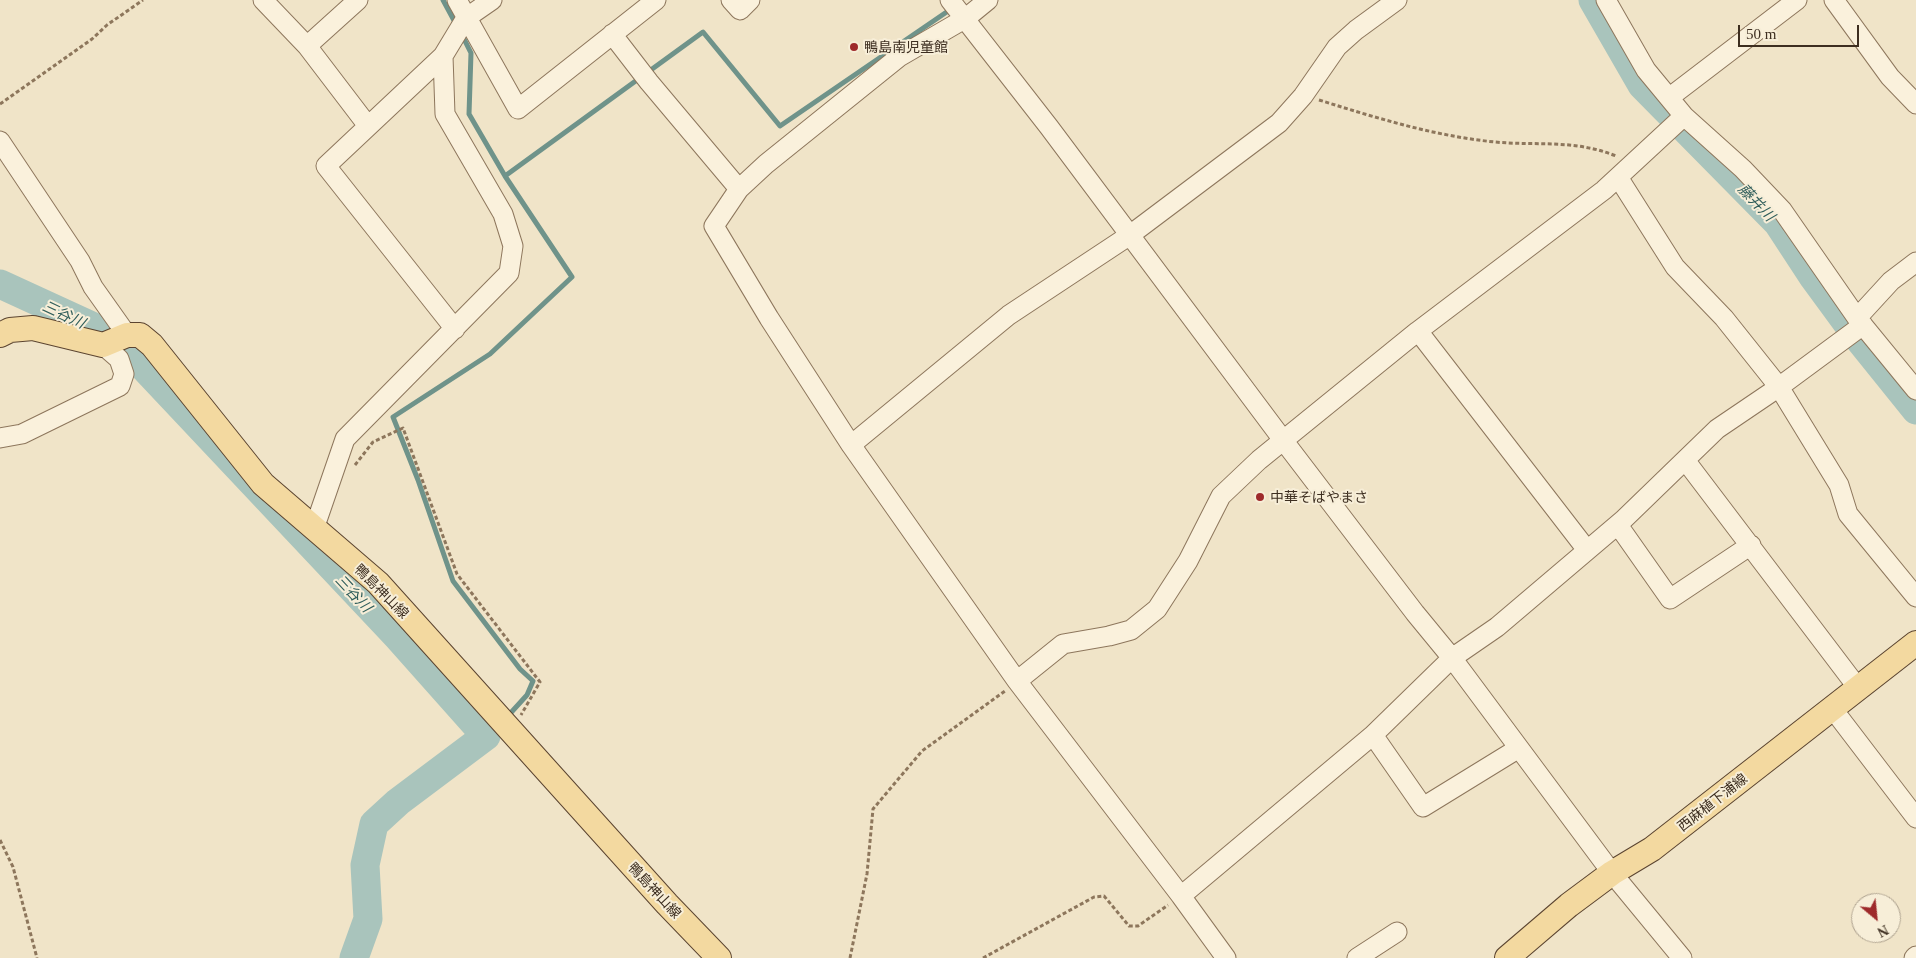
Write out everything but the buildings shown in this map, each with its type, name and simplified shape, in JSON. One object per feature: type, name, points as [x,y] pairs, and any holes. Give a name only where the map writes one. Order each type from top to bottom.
[{"type":"main road","name":"鴨島神山線","points":[[0,335],[10,330],[33,328],[116,340],[140,335],[152,346],[263,484],[378,583],[667,904],[719,958]]},
{"type":"main road","name":"西麻植下浦線","points":[[1508,958],[1568,905],[1652,849],[1916,643]]},
{"type":"street","points":[[263,0],[307,46],[368,126]]},
{"type":"street","points":[[307,46],[358,0]]},
{"type":"street","points":[[458,0],[466,18],[518,109],[656,0]]},
{"type":"street","points":[[455,329],[326,166],[442,56],[466,18],[492,0]]},
{"type":"street","points":[[731,0],[740,10],[750,0]]},
{"type":"street","points":[[988,0],[958,9],[766,164],[738,190],[714,226],[769,318],[851,444],[1017,681],[1226,958]]},
{"type":"street","points":[[851,444],[1009,315],[1130,235],[1279,123],[1303,96],[1337,47],[1356,30],[1397,0]]},
{"type":"street","points":[[1606,0],[1646,70],[1670,97],[1679,120],[1742,169],[1782,210],[1857,327],[1916,390]]},
{"type":"street","points":[[1670,97],[1797,0]]},
{"type":"street","points":[[1834,0],[1890,77],[1916,104]]},
{"type":"street","points":[[958,9],[1283,440],[1452,658],[1612,874],[1682,958]]},
{"type":"street","points":[[612,34],[738,190]]},
{"type":"street","points":[[314,529],[345,439],[509,273],[513,246],[503,214],[445,114],[442,56]]},
{"type":"street","points":[[1017,681],[1063,644],[1131,630],[1157,609],[1188,561],[1221,496],[1283,440],[1418,331],[1604,190],[1679,120]]},
{"type":"street","points":[[0,141],[80,261],[116,340],[119,360],[124,374],[120,386],[22,434],[0,438]]},
{"type":"street","points":[[1618,177],[1675,267],[1724,318],[1780,387],[1839,484],[1848,514],[1916,597]]},
{"type":"street","points":[[1181,896],[1373,735],[1452,658],[1496,627],[1618,525],[1717,429],[1780,387],[1857,327],[1892,282],[1916,262]]},
{"type":"street","points":[[1418,331],[1587,550]]},
{"type":"street","points":[[1685,460],[1858,688]]},
{"type":"street","points":[[1618,525],[1670,599],[1751,546]]},
{"type":"street","points":[[1832,708],[1916,818]]},
{"type":"street","points":[[1373,735],[1423,808],[1519,748]]},
{"type":"street","points":[[1357,958],[1397,932]]},
{"type":"path","points":[[0,104],[92,39],[107,25],[143,0]]},
{"type":"path","points":[[1303,96],[1436,133],[1496,142],[1551,143],[1598,149],[1633,162]]},
{"type":"path","points":[[388,435],[403,428],[457,574],[540,682],[506,725]]},
{"type":"path","points":[[850,958],[867,874],[873,809],[922,751],[1017,681]]},
{"type":"path","points":[[0,840],[13,866],[37,958]]},
{"type":"path","points":[[983,958],[1094,896],[1104,896],[1129,926],[1138,926],[1181,896]]},
{"type":"waterway","points":[[443,0],[457,26]]},
{"type":"waterway","name":"藤井川","points":[[1593,0],[1642,85],[1778,223],[1814,278],[1858,338],[1916,410]]},
{"type":"waterway","points":[[505,176],[703,32],[780,126],[951,9]]},
{"type":"waterway","points":[[461,33],[471,53],[469,114],[505,176],[572,277],[490,354],[393,417],[418,480],[453,581],[520,669],[533,681],[527,695],[507,717]]},
{"type":"waterway","name":"三谷川","points":[[0,284],[98,329],[124,346],[398,637],[486,736],[398,802],[374,824],[365,865],[368,919],[354,958]]},
{"type":"waterway","points":[[486,736],[497,726]]},
{"type":"place","name":"鴨島南児童館","points":[[854,47]]},
{"type":"place","name":"中華そばやまさ","points":[[1260,497]]}]
